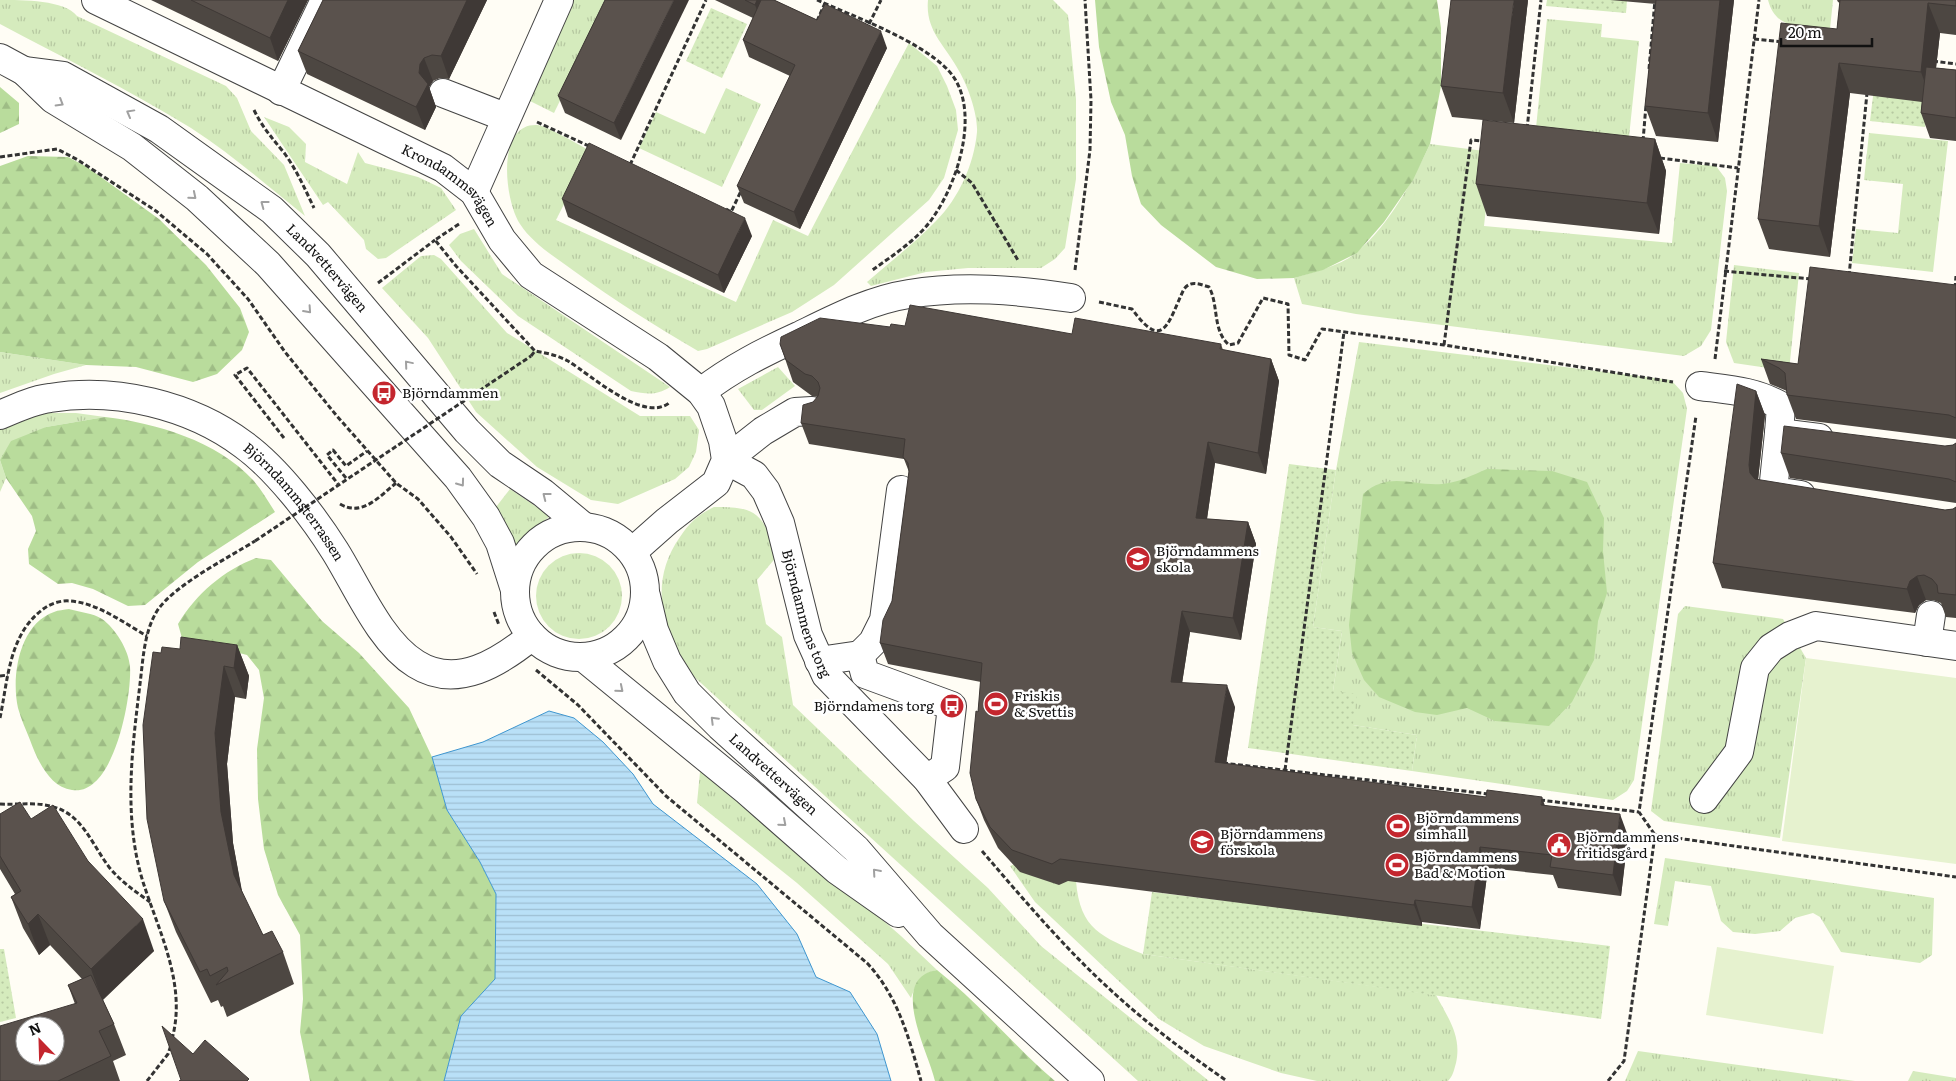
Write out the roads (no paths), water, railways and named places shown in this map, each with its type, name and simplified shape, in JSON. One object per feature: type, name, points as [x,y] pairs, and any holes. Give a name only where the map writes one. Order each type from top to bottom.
[{"type":"street","name":"Krondammsvägen","points":[[96,0],[442,168],[479,200],[502,240],[531,275],[658,357],[695,387],[716,418],[726,460]]},
{"type":"street","points":[[281,91],[325,0]]},
{"type":"street","points":[[479,200],[508,113],[559,0]]},
{"type":"street","name":"Landvettervägen","points":[[0,58],[24,70],[63,76],[159,129],[272,210],[318,255],[467,431],[500,464],[543,493],[584,527]]},
{"type":"street","name":"Landvettervägen","points":[[24,70],[53,99],[132,147],[196,198],[268,264],[458,478],[486,517],[500,543],[515,590]]},
{"type":"street","points":[[442,93],[508,113]]},
{"type":"street","points":[[695,387],[832,320],[874,303],[908,294],[974,289],[1030,292],[1071,298]]},
{"type":"street","points":[[1700,386],[1762,395],[1782,406],[1773,491],[1829,500]]},
{"type":"street","name":"Björndammsterrassen","points":[[0,415],[49,398],[92,394],[144,400],[177,410],[215,426],[244,445],[276,473],[335,550],[385,633],[416,665],[431,672],[453,675],[477,671],[496,663],[532,636]]},
{"type":"street","points":[[632,552],[667,521],[716,483],[726,460],[763,431],[795,412],[812,411]]},
{"type":"street","points":[[1779,433],[1848,442]]},
{"type":"street","name":"Björndammens torg","points":[[726,460],[754,475],[766,492],[780,523],[808,634],[826,675],[927,779],[964,830]]},
{"type":"street","points":[[819,661],[860,655],[873,642],[884,620],[901,490]]},
{"type":"street","points":[[584,527],[611,534],[632,552],[643,573],[646,596],[642,614],[626,638],[611,650],[583,657],[559,654],[545,647],[532,636],[519,615],[515,590],[523,560],[536,544],[563,529],[584,527]]},
{"type":"street","name":"Landvettervägen","points":[[646,596],[654,630],[667,661],[686,693],[856,849],[930,935],[1090,1081]]},
{"type":"street","points":[[1927,642],[1931,615]]},
{"type":"street","points":[[1704,799],[1739,752],[1755,668],[1772,648],[1790,636],[1816,626],[1956,646]]},
{"type":"street","points":[[860,655],[865,674],[952,706],[945,767],[927,779]]},
{"type":"street","name":"Landvettervägen","points":[[583,657],[747,790],[837,870],[930,935]]},
{"type":"water","points":[[549,711],[574,718],[603,742],[633,774],[653,804],[757,884],[797,934],[816,977],[850,992],[877,1034],[891,1081],[444,1081],[461,1016],[495,979],[496,894],[480,862],[447,810],[432,757],[483,742]]},
{"type":"place","name":"Björndammen","points":[[384,393]]},
{"type":"place","name":"Björndammens skola","points":[[1138,559]]},
{"type":"place","name":"Friskis & Svettis","points":[[996,704]]},
{"type":"place","name":"Björndamens torg","points":[[952,706]]},
{"type":"place","name":"Björndammens simhall","points":[[1398,826]]},
{"type":"place","name":"Björndammens förskola","points":[[1202,842]]},
{"type":"place","name":"Björndammens fritidsgård","points":[[1559,845]]},
{"type":"place","name":"Björndammens Bad & Motion","points":[[1397,865]]}]
